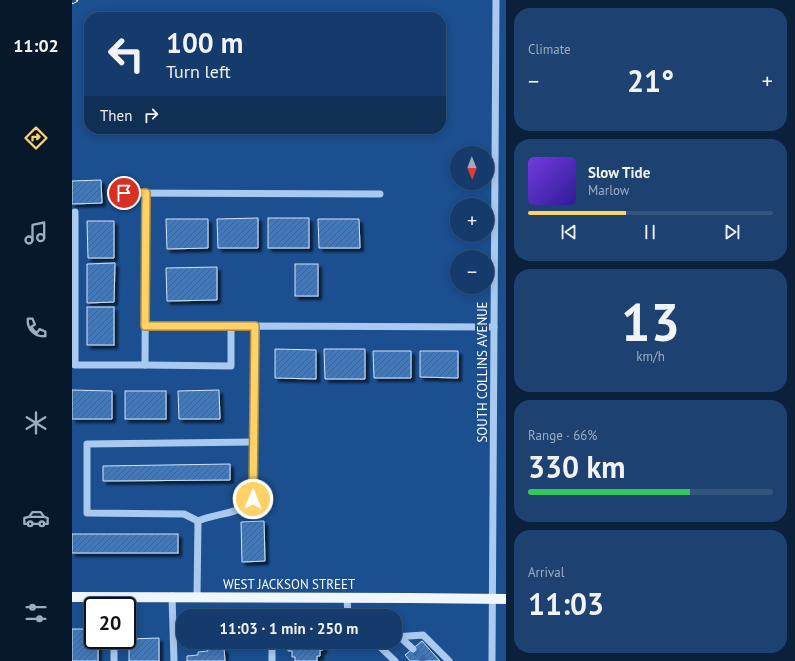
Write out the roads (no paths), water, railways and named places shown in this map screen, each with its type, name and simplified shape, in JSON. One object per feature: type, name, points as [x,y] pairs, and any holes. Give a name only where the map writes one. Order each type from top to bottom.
[{"type":"main road","name":"WEST JACKSON STREET","points":[[136,599],[172,596],[197,596],[506,600]]},
{"type":"main road","name":"WEST JACKSON STREET","points":[[72,597],[84,598]]},
{"type":"street","name":"SOUTH COLLINS AVENUE","points":[[492,661],[496,0]]},
{"type":"street","points":[[113,193],[380,194]]},
{"type":"street","points":[[145,365],[146,193]]},
{"type":"street","points":[[75,212],[75,365],[231,366],[231,326]]},
{"type":"street","points":[[145,326],[494,327]]},
{"type":"street","points":[[198,521],[208,516],[233,511],[243,507],[253,499],[255,326]]},
{"type":"street","points":[[198,521],[184,514],[87,513],[87,444],[254,442]]},
{"type":"street","points":[[197,596],[198,521]]},
{"type":"street","points":[[172,596],[174,661]]},
{"type":"street","points":[[347,597],[348,609]]},
{"type":"street","points":[[402,637],[423,635],[450,661]]},
{"type":"street","points":[[402,641],[413,649]]},
{"type":"street","points":[[114,649],[114,661]]},
{"type":"street","points":[[272,649],[272,661]]},
{"type":"street","points":[[382,649],[395,661]]},
{"type":"tunnel","points":[[413,649],[425,661]]},
{"type":"railway","points":[[72,2],[76,0]]}]
